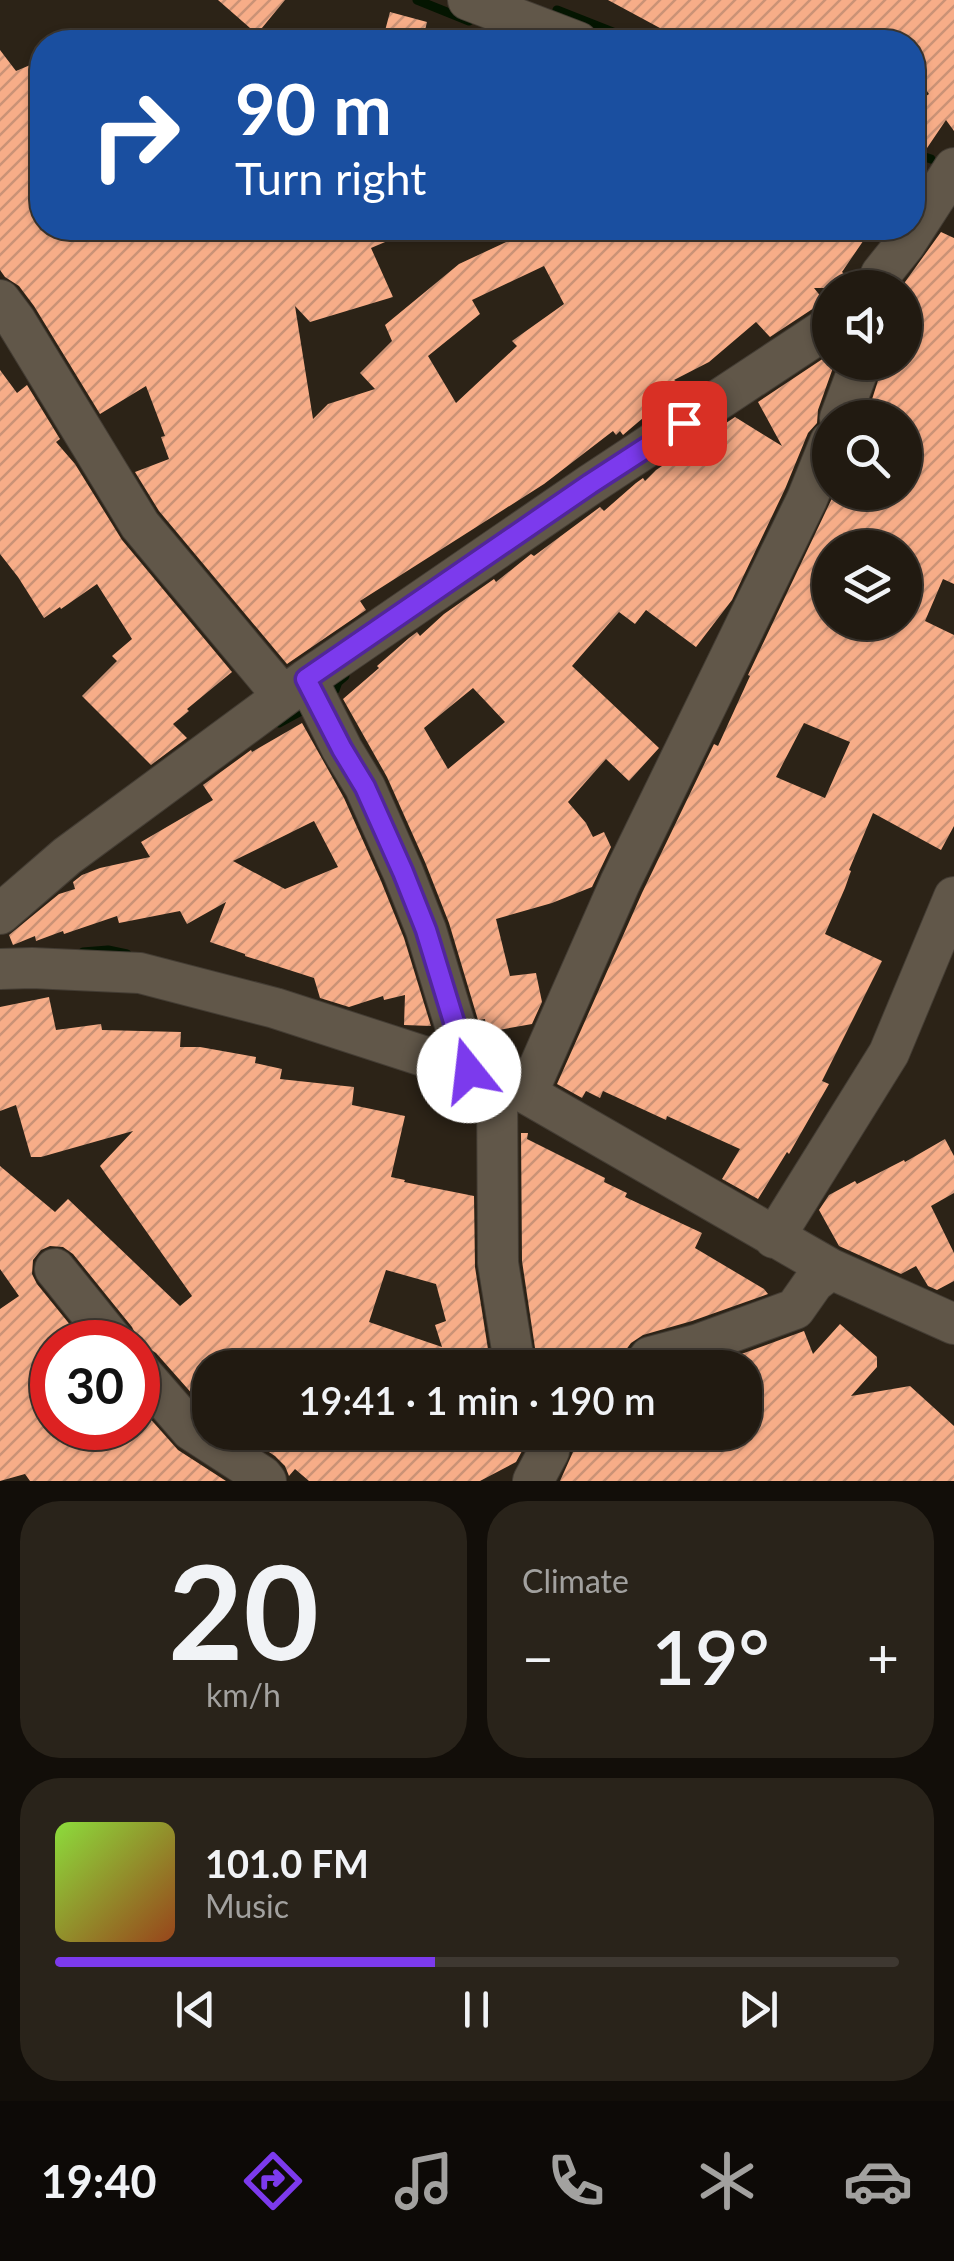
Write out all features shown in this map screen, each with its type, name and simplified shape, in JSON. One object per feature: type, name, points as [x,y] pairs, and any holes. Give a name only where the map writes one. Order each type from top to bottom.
[{"type":"street","points":[[468,0],[558,24]]},
{"type":"street","points":[[925,209],[940,182]]},
{"type":"street","points":[[885,270],[907,240]]},
{"type":"street","points":[[0,300],[140,524],[295,687],[365,787],[426,930],[498,1082],[498,1263],[512,1350]]},
{"type":"street","points":[[0,914],[67,856],[295,687],[590,484],[812,338]]},
{"type":"street","points":[[498,1082],[620,884],[812,486]]},
{"type":"street","points":[[774,1238],[889,1053],[954,897]]},
{"type":"street","points":[[0,969],[140,972],[275,1008],[498,1082],[830,1269],[954,1324]]},
{"type":"street","points":[[55,1269],[96,1320]]},
{"type":"street","points":[[676,1350],[795,1309],[814,1282],[830,1269]]},
{"type":"street","points":[[160,1395],[191,1430],[266,1481]]},
{"type":"building","points":[[218,0],[285,0],[260,30],[252,30]]},
{"type":"building","points":[[608,0],[954,0],[954,131],[946,120],[925,151],[925,97],[929,94],[925,89],[925,30],[664,30]]},
{"type":"building","points":[[390,12],[427,22],[425,30],[385,30]]},
{"type":"building","points":[[0,50],[16,71],[30,65],[30,240],[390,240],[371,248],[393,297],[310,322],[295,306],[313,419],[328,404],[375,389],[360,373],[392,341],[385,325],[459,264],[510,240],[864,240],[843,270],[812,270],[812,309],[770,337],[756,322],[709,362],[674,380],[682,385],[623,435],[613,431],[544,484],[360,601],[366,610],[287,664],[159,511],[135,472],[169,459],[161,437],[165,436],[146,386],[100,414],[19,286],[0,270]],"holes":[[[544,266],[564,304],[512,341],[517,346],[456,403],[428,356],[480,314],[472,300]]]},
{"type":"building","points":[[941,232],[954,238],[954,584],[943,579],[925,621],[954,635],[954,826],[941,850],[873,813],[825,934],[882,961],[822,1081],[829,1084],[758,1199],[722,1179],[740,1149],[603,1091],[600,1098],[586,1091],[582,1098],[557,1084],[642,893],[714,744],[718,746],[812,540],[812,640],[922,640],[922,530],[817,530],[826,510],[922,510],[922,400],[872,400],[878,380],[922,380],[922,270],[914,270]],"holes":[[[804,723],[850,742],[825,798],[776,777]]]},
{"type":"building","points":[[812,366],[812,380],[829,380],[822,400],[812,400],[812,429],[732,600],[696,647],[646,610],[635,624],[619,612],[572,666],[659,748],[629,781],[606,759],[568,802],[593,837],[604,832],[611,847],[592,887],[496,919],[510,976],[536,973],[542,1002],[532,1024],[487,1032],[485,1019],[478,1020],[449,923],[425,862],[387,777],[343,699],[417,632],[420,636],[444,614],[494,579],[496,582],[531,554],[534,556],[600,507],[604,511],[643,478],[645,481],[683,452],[694,463],[714,431],[735,417],[782,446],[758,402]],"holes":[[[473,688],[505,722],[448,769],[424,728]]]},
{"type":"building","points":[[0,370],[17,393],[27,385],[60,439],[56,442],[75,464],[122,540],[232,672],[173,724],[187,738],[151,765],[82,696],[117,661],[112,656],[132,639],[97,584],[44,618],[0,554]]},
{"type":"building","points":[[302,723],[344,798],[381,881],[404,938],[431,1026],[404,1025],[405,995],[384,1000],[383,996],[349,1007],[320,998],[314,978],[210,942],[226,902],[187,924],[180,911],[119,923],[117,916],[64,934],[63,931],[36,941],[35,936],[13,945],[9,935],[59,894],[75,889],[73,882],[82,875],[150,857],[141,842],[213,800],[203,785]],"holes":[[[314,821],[338,867],[285,889],[233,861]]]},
{"type":"building","points":[[49,997],[56,1030],[101,1024],[102,1030],[181,1032],[180,1047],[256,1057],[255,1063],[282,1069],[280,1079],[354,1087],[352,1105],[405,1116],[391,1177],[474,1196],[475,1267],[488,1350],[192,1350],[192,1394],[160,1358],[160,1320],[126,1320],[73,1254],[63,1247],[50,1246],[33,1260],[32,1274],[66,1320],[30,1320],[30,1450],[160,1450],[160,1430],[178,1450],[226,1481],[30,1481],[25,1474],[0,1481],[0,1309],[19,1296],[0,1269],[0,1166],[55,1212],[68,1199],[180,1306],[192,1296],[100,1166],[133,1131],[31,1157],[16,1105],[0,1111],[0,1007]],"holes":[[[386,1270],[436,1284],[446,1321],[435,1325],[442,1347],[369,1322]]]},
{"type":"building","points":[[521,1133],[528,1133],[527,1139],[605,1178],[604,1182],[627,1193],[625,1197],[702,1233],[695,1248],[768,1294],[643,1335],[626,1350],[535,1350],[522,1261]]},
{"type":"building","points":[[945,1139],[954,1156],[954,1193],[931,1206],[954,1253],[954,1281],[937,1290],[928,1286],[916,1266],[901,1274],[839,1246],[819,1210],[829,1195],[905,1162]]},
{"type":"building","points":[[840,1324],[877,1357],[877,1367],[851,1396],[910,1386],[954,1426],[954,1481],[560,1481],[572,1450],[762,1450],[762,1350],[752,1350],[804,1331],[813,1354]]},
{"type":"building","points":[[266,1450],[522,1451],[516,1462],[480,1481],[309,1481],[295,1469],[289,1476]]},
{"type":"waterway","points":[[417,0],[469,21]]},
{"type":"waterway","points":[[557,10],[608,30]]},
{"type":"waterway","points":[[925,157],[931,159]]},
{"type":"waterway","points":[[335,690],[345,676]]},
{"type":"waterway","points":[[279,723],[303,710]]},
{"type":"waterway","points":[[83,952],[108,950],[127,954]]},
{"type":"route","points":[[469,1071],[426,930],[403,872],[365,787],[306,679],[684,423]]}]
